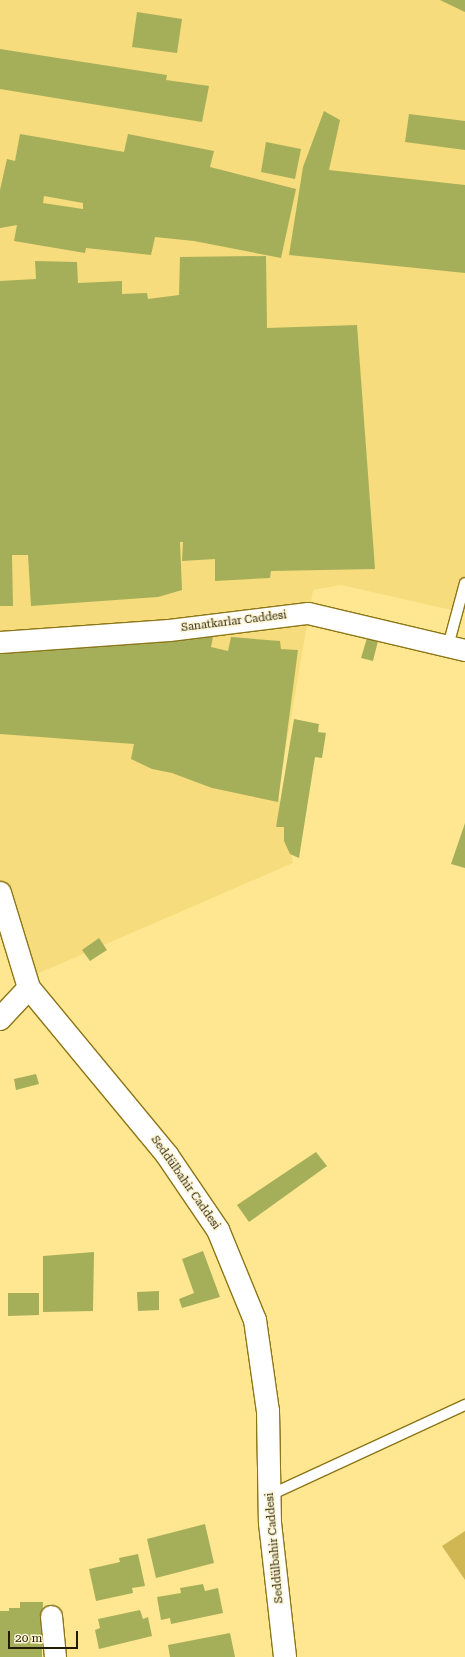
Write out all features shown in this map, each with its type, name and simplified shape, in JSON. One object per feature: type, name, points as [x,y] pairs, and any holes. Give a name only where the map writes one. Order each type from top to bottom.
[{"type":"street","name":"Sanatkarlar Caddesi","points":[[0,642],[169,630],[308,613],[456,648]]},
{"type":"street","name":"Seddülbahir Caddesi","points":[[0,893],[29,988],[167,1155],[218,1230],[255,1320],[268,1411],[270,1523],[285,1657]]},
{"type":"street","points":[[0,1019],[29,988]]},
{"type":"street","points":[[51,1616],[55,1657]]},
{"type":"lane","points":[[456,648],[465,583]]},
{"type":"lane","points":[[270,1495],[465,1405]]},
{"type":"shaded area","points":[[0,0],[465,0],[465,613],[341,585],[313,590],[278,793],[293,863],[16,983],[0,927]]},
{"type":"shaded area","points":[[465,1531],[465,1580],[442,1546]]},
{"type":"building","points":[[440,0],[465,0],[465,12]]},
{"type":"building","points":[[137,12],[182,19],[177,53],[132,47]]},
{"type":"building","points":[[0,49],[167,75],[166,80],[209,86],[202,122],[0,89]]},
{"type":"building","points":[[324,111],[340,120],[329,170],[465,185],[465,273],[289,255],[303,167]]},
{"type":"building","points":[[409,114],[465,121],[465,150],[405,142]]},
{"type":"building","points":[[20,134],[124,152],[128,134],[214,151],[210,167],[296,189],[281,258],[194,241],[155,237],[151,255],[86,248],[85,253],[14,241],[17,225],[0,228],[0,190],[7,159],[15,161]],"holes":[[[44,196],[83,203],[83,209],[43,203]]]},
{"type":"building","points":[[266,142],[301,149],[295,179],[261,172]]},
{"type":"building","points":[[266,256],[267,328],[357,325],[375,569],[271,571],[270,578],[215,581],[215,559],[182,561],[183,542],[180,542],[182,590],[158,597],[31,606],[28,555],[12,555],[13,606],[0,606],[0,281],[36,279],[35,261],[77,262],[78,283],[122,281],[122,294],[147,293],[148,299],[179,295],[180,257]]},
{"type":"building","points":[[215,627],[211,647],[228,651],[231,637],[280,641],[281,649],[298,650],[278,802],[212,788],[172,773],[152,769],[131,759],[134,744],[0,734],[0,650]]},
{"type":"building","points":[[367,638],[378,641],[373,661],[361,658]]},
{"type":"building","points":[[294,719],[319,724],[318,732],[326,733],[322,758],[315,757],[299,858],[290,854],[284,841],[284,827],[276,827]]},
{"type":"building","points":[[465,823],[465,868],[451,864]]},
{"type":"building","points":[[99,938],[107,950],[90,961],[82,950]]},
{"type":"building","points":[[36,1074],[39,1084],[16,1090],[14,1079]]},
{"type":"building","points":[[316,1152],[327,1166],[249,1222],[237,1205]]},
{"type":"building","points":[[203,1251],[220,1297],[182,1308],[179,1299],[194,1293],[182,1259]]},
{"type":"building","points":[[94,1252],[93,1311],[43,1312],[43,1256]]},
{"type":"building","points":[[159,1291],[159,1310],[138,1311],[137,1292]]},
{"type":"building","points":[[8,1293],[39,1293],[39,1315],[8,1316]]},
{"type":"building","points":[[205,1524],[214,1563],[156,1578],[147,1539]]},
{"type":"building","points":[[138,1554],[145,1586],[132,1588],[133,1593],[96,1601],[89,1569],[120,1562],[119,1558]]},
{"type":"building","points":[[203,1584],[205,1591],[218,1588],[223,1613],[171,1624],[170,1618],[161,1620],[157,1597],[181,1593],[180,1588]]},
{"type":"building","points":[[20,1602],[43,1602],[42,1635],[38,1635],[38,1644],[42,1644],[42,1657],[0,1657],[0,1611],[9,1611],[9,1608],[20,1608]]},
{"type":"building","points":[[140,1610],[143,1619],[148,1617],[152,1636],[99,1649],[95,1630],[100,1628],[98,1619]]},
{"type":"building","points":[[230,1633],[235,1657],[170,1657],[168,1645]]}]
